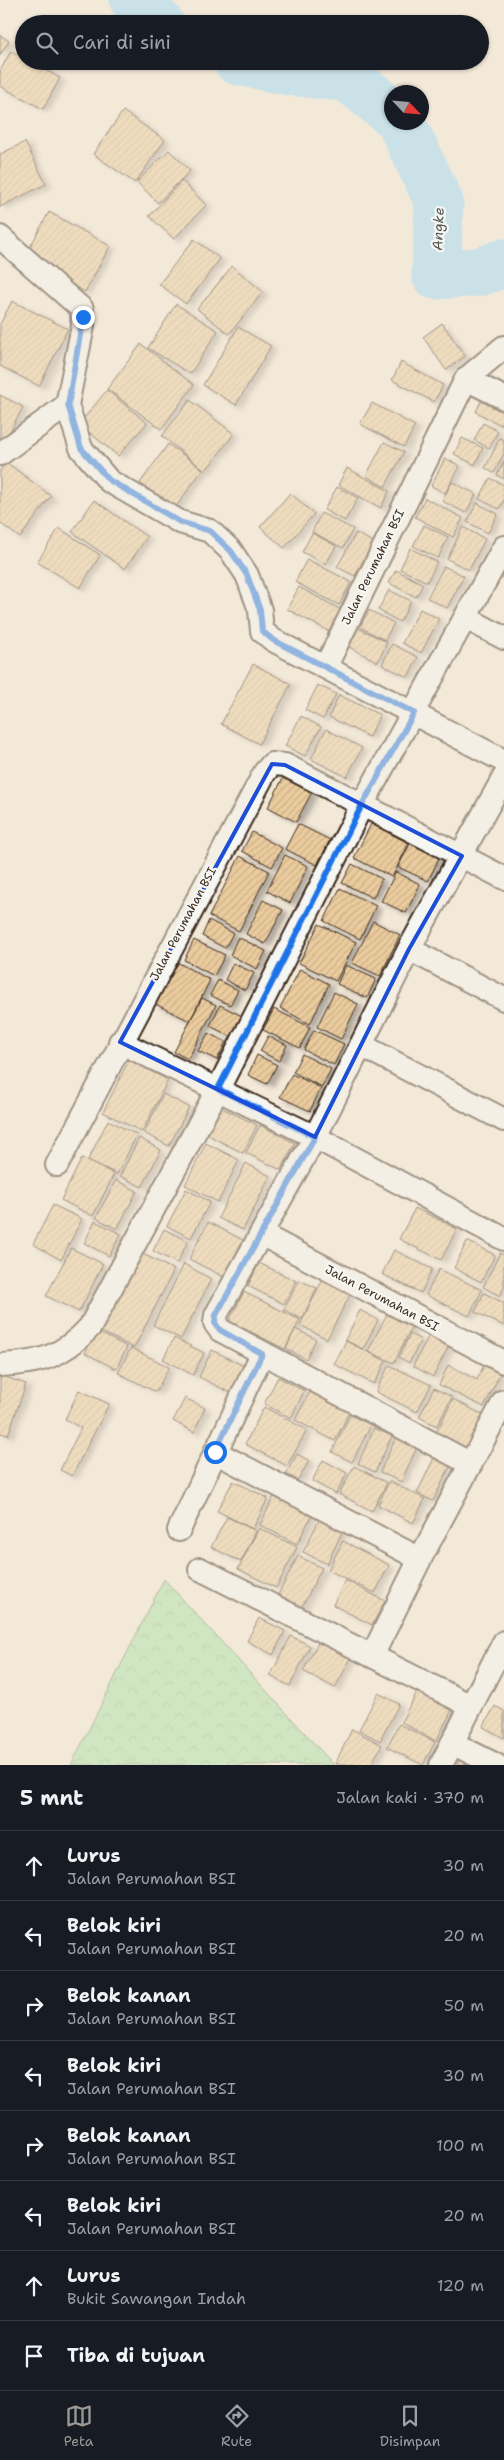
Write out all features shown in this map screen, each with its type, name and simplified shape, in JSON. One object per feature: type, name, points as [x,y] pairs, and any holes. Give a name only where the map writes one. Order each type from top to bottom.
[{"type":"street","points":[[0,237],[82,310],[83,326],[68,405],[81,448],[109,480],[180,522],[210,531],[231,551],[247,575],[260,610],[262,631],[273,640],[326,666],[504,761]]},
{"type":"street","name":"Jalan Perumahan BSI","points":[[326,666],[466,379],[504,347]]},
{"type":"street","points":[[466,379],[504,398]]},
{"type":"street","points":[[0,454],[68,405]]},
{"type":"street","points":[[0,1365],[30,1364],[53,1356],[74,1344],[90,1327],[218,1089],[362,805],[504,547]]},
{"type":"street","points":[[466,618],[504,638]]},
{"type":"street","name":"Jalan Perumahan BSI","points":[[57,1165],[120,1042],[265,772],[272,764],[285,765],[504,878]]},
{"type":"street","points":[[471,1464],[262,1354],[220,1330],[215,1323],[216,1315],[315,1137],[409,949],[504,777]]},
{"type":"street","points":[[409,949],[504,999]]},
{"type":"street","points":[[120,1042],[315,1137],[504,1239]]},
{"type":"street","points":[[361,1045],[504,1120]]},
{"type":"street","name":"Jalan Perumahan BSI","points":[[261,1234],[504,1362]]},
{"type":"street","points":[[179,1530],[262,1354]]},
{"type":"street","points":[[372,1656],[420,1559],[504,1401]]},
{"type":"street","points":[[215,1452],[420,1559]]},
{"type":"street","points":[[200,1569],[470,1706]]},
{"type":"street","points":[[441,1765],[504,1642]]},
{"type":"street","points":[[452,1743],[496,1765]]},
{"type":"highlighted area","points":[[272,764],[285,765],[462,856],[409,949],[315,1137],[120,1042]]},
{"type":"green space","points":[[164,1579],[334,1765],[71,1765]]},
{"type":"building","points":[[0,35],[9,41],[0,55]]},
{"type":"building","points":[[11,51],[15,53],[15,70],[45,70],[60,78],[43,109],[0,86],[0,71]]},
{"type":"building","points":[[123,111],[165,140],[135,183],[93,154]]},
{"type":"building","points":[[25,142],[46,184],[0,207],[0,154]]},
{"type":"building","points":[[169,150],[190,171],[158,203],[137,182]]},
{"type":"building","points":[[182,181],[206,205],[174,239],[149,216]]},
{"type":"building","points":[[49,212],[110,246],[85,292],[24,258]]},
{"type":"building","points":[[194,239],[220,259],[186,304],[159,284]]},
{"type":"building","points":[[232,266],[263,292],[229,334],[197,309]]},
{"type":"building","points":[[12,301],[68,329],[39,386],[0,366],[0,324]]},
{"type":"building","points":[[176,304],[218,331],[190,374],[148,348]]},
{"type":"building","points":[[442,323],[465,356],[446,370],[423,337]]},
{"type":"building","points":[[238,327],[271,346],[236,405],[203,385]]},
{"type":"building","points":[[141,344],[194,385],[161,429],[107,389]]},
{"type":"building","points":[[401,362],[443,385],[434,402],[392,380]]},
{"type":"building","points":[[107,390],[147,423],[118,456],[79,424]]},
{"type":"building","points":[[0,395],[23,407],[0,450]]},
{"type":"building","points":[[190,400],[234,434],[205,471],[162,436]]},
{"type":"building","points":[[481,401],[504,413],[501,425],[476,412]]},
{"type":"building","points":[[372,403],[415,426],[404,447],[360,424]]},
{"type":"building","points":[[483,423],[498,431],[489,448],[474,440]]},
{"type":"building","points":[[462,438],[483,448],[475,465],[454,454]]},
{"type":"building","points":[[500,438],[504,440],[504,453],[494,473],[485,468]]},
{"type":"building","points":[[384,442],[404,452],[385,487],[366,476]]},
{"type":"building","points":[[168,444],[203,469],[175,508],[140,483]]},
{"type":"building","points":[[445,458],[460,466],[445,493],[431,486]]},
{"type":"building","points":[[504,461],[504,479],[497,475]]},
{"type":"building","points":[[6,462],[51,496],[20,538],[0,523],[0,470]]},
{"type":"building","points":[[347,468],[389,491],[381,508],[338,485]]},
{"type":"building","points":[[490,478],[504,485],[504,500],[499,509],[479,499]]},
{"type":"building","points":[[452,482],[476,494],[466,513],[442,501]]},
{"type":"building","points":[[337,487],[358,498],[345,521],[324,510]]},
{"type":"building","points":[[290,493],[314,514],[284,548],[260,527]]},
{"type":"building","points":[[425,498],[463,518],[453,537],[415,517]]},
{"type":"building","points":[[94,500],[147,537],[125,569],[72,532]]},
{"type":"building","points":[[477,503],[498,514],[488,533],[467,522]]},
{"type":"building","points":[[321,513],[353,529],[343,548],[312,532]]},
{"type":"building","points":[[424,525],[448,537],[438,558],[413,546]]},
{"type":"building","points":[[463,527],[485,539],[469,570],[447,559]]},
{"type":"building","points":[[59,528],[100,555],[80,588],[37,562]]},
{"type":"building","points":[[312,533],[336,546],[326,564],[302,552]]},
{"type":"building","points":[[356,533],[373,542],[355,576],[337,567]]},
{"type":"building","points":[[410,548],[437,562],[427,582],[400,569]]},
{"type":"building","points":[[307,559],[351,582],[339,605],[295,582]]},
{"type":"building","points":[[444,566],[464,576],[447,608],[427,598]]},
{"type":"building","points":[[396,570],[423,584],[416,597],[389,583]]},
{"type":"building","points":[[299,587],[343,611],[332,633],[287,609]]},
{"type":"building","points":[[389,590],[411,601],[400,622],[378,610]]},
{"type":"building","points":[[420,609],[439,619],[421,653],[402,643]]},
{"type":"building","points":[[369,610],[394,623],[385,640],[360,627]]},
{"type":"building","points":[[356,627],[387,642],[378,662],[347,646]]},
{"type":"building","points":[[392,644],[418,657],[408,677],[382,665]]},
{"type":"building","points":[[253,664],[291,684],[259,744],[221,724]]},
{"type":"building","points":[[318,685],[336,694],[323,719],[305,710]]},
{"type":"building","points":[[339,695],[380,715],[369,737],[329,717]]},
{"type":"building","points":[[301,716],[321,727],[305,756],[285,746]]},
{"type":"building","points":[[326,729],[362,748],[347,777],[311,759]]},
{"type":"building","points":[[283,778],[312,792],[296,822],[268,807]]},
{"type":"building","points":[[298,824],[330,840],[317,865],[285,849]]},
{"type":"building","points":[[371,824],[409,843],[392,877],[354,858]]},
{"type":"building","points":[[252,832],[282,848],[272,867],[242,851]]},
{"type":"building","points":[[411,842],[440,856],[428,881],[398,867]]},
{"type":"building","points":[[285,855],[308,866],[290,903],[267,891]]},
{"type":"building","points":[[240,856],[269,871],[239,931],[209,916]]},
{"type":"building","points":[[352,864],[382,879],[373,898],[342,883]]},
{"type":"building","points":[[396,872],[420,884],[406,913],[381,901]]},
{"type":"building","points":[[340,888],[376,906],[360,939],[324,921]]},
{"type":"building","points":[[263,900],[283,910],[265,944],[246,934]]},
{"type":"building","points":[[209,920],[233,933],[225,948],[202,936]]},
{"type":"building","points":[[373,921],[400,935],[380,976],[352,963]]},
{"type":"building","points":[[319,924],[356,942],[336,981],[299,963]]},
{"type":"building","points":[[238,937],[266,951],[257,969],[230,955]]},
{"type":"building","points":[[194,940],[225,955],[214,976],[184,960]]},
{"type":"building","points":[[175,961],[210,980],[190,1021],[153,1003]]},
{"type":"building","points":[[233,963],[254,973],[245,990],[225,980]]},
{"type":"building","points":[[346,965],[376,979],[367,998],[337,984]]},
{"type":"building","points":[[300,969],[329,984],[310,1024],[280,1008]]},
{"type":"building","points":[[218,980],[238,990],[230,1005],[210,995]]},
{"type":"building","points":[[334,992],[358,1004],[341,1039],[317,1027]]},
{"type":"building","points":[[202,998],[216,1005],[188,1059],[174,1052]]},
{"type":"building","points":[[220,1005],[242,1016],[232,1037],[210,1026]]},
{"type":"building","points":[[274,1009],[310,1027],[300,1048],[263,1030]]},
{"type":"building","points":[[314,1030],[344,1044],[334,1065],[304,1050]]},
{"type":"building","points":[[208,1033],[226,1042],[217,1060],[198,1051]]},
{"type":"building","points":[[268,1036],[287,1045],[279,1061],[260,1051]]},
{"type":"building","points":[[302,1054],[331,1069],[322,1087],[293,1072]]},
{"type":"building","points":[[257,1055],[277,1065],[267,1084],[248,1075]]},
{"type":"building","points":[[129,1060],[168,1080],[142,1132],[103,1112]]},
{"type":"building","points":[[292,1074],[321,1088],[310,1111],[280,1097]]},
{"type":"building","points":[[163,1094],[189,1107],[169,1146],[144,1133]]},
{"type":"building","points":[[220,1107],[257,1125],[243,1153],[206,1134]]},
{"type":"building","points":[[108,1120],[137,1135],[117,1174],[88,1160]]},
{"type":"building","points":[[260,1125],[295,1143],[281,1170],[246,1153]]},
{"type":"building","points":[[139,1138],[161,1150],[142,1187],[120,1176]]},
{"type":"building","points":[[206,1143],[239,1160],[218,1202],[185,1185]]},
{"type":"building","points":[[82,1158],[114,1174],[93,1216],[61,1200]]},
{"type":"building","points":[[246,1163],[270,1176],[243,1230],[218,1218]]},
{"type":"building","points":[[116,1180],[137,1191],[117,1229],[96,1218]]},
{"type":"building","points":[[186,1189],[210,1202],[191,1238],[167,1226]]},
{"type":"building","points":[[53,1205],[82,1219],[61,1260],[33,1244]]},
{"type":"building","points":[[415,1208],[457,1229],[441,1260],[399,1239]]},
{"type":"building","points":[[95,1221],[121,1234],[109,1256],[84,1243]]},
{"type":"building","points":[[208,1222],[243,1240],[224,1277],[189,1259]]},
{"type":"building","points":[[164,1229],[188,1241],[177,1263],[153,1251]]},
{"type":"building","points":[[467,1241],[495,1255],[481,1282],[454,1268]]},
{"type":"building","points":[[71,1248],[103,1264],[79,1312],[46,1296]]},
{"type":"building","points":[[394,1250],[432,1269],[421,1293],[382,1274]]},
{"type":"building","points":[[139,1252],[174,1270],[134,1348],[100,1331]]},
{"type":"building","points":[[500,1253],[504,1255],[504,1287],[500,1296],[483,1287]]},
{"type":"building","points":[[259,1263],[296,1281],[284,1304],[248,1286]]},
{"type":"building","points":[[184,1264],[211,1279],[181,1339],[153,1325]]},
{"type":"building","points":[[439,1269],[482,1290],[469,1316],[426,1295]]},
{"type":"building","points":[[299,1280],[317,1288],[302,1319],[284,1310]]},
{"type":"building","points":[[322,1281],[350,1295],[327,1339],[300,1325]]},
{"type":"building","points":[[244,1292],[300,1320],[285,1349],[229,1321]]},
{"type":"building","points":[[484,1293],[504,1303],[504,1326],[475,1312]]},
{"type":"building","points":[[360,1310],[378,1320],[363,1349],[345,1340]]},
{"type":"building","points":[[387,1314],[412,1326],[394,1363],[368,1351]]},
{"type":"building","points":[[295,1329],[316,1339],[306,1359],[286,1349]]},
{"type":"building","points":[[96,1331],[127,1347],[116,1369],[85,1353]]},
{"type":"building","points":[[410,1334],[421,1340],[409,1363],[399,1357]]},
{"type":"building","points":[[429,1335],[449,1345],[433,1377],[413,1366]]},
{"type":"building","points":[[174,1338],[204,1353],[193,1375],[163,1359]]},
{"type":"building","points":[[346,1341],[386,1361],[374,1384],[334,1364]]},
{"type":"building","points":[[131,1348],[169,1367],[156,1392],[118,1373]]},
{"type":"building","points":[[212,1350],[244,1366],[231,1393],[199,1377]]},
{"type":"building","points":[[389,1365],[431,1385],[417,1412],[376,1392]]},
{"type":"building","points":[[448,1365],[477,1380],[484,1365],[500,1374],[484,1407],[439,1385]]},
{"type":"building","points":[[0,1375],[26,1384],[8,1435],[0,1433]]},
{"type":"building","points":[[278,1377],[304,1391],[291,1418],[264,1404]]},
{"type":"building","points":[[434,1388],[452,1397],[437,1426],[419,1417]]},
{"type":"building","points":[[79,1390],[109,1404],[72,1476],[60,1470],[81,1428],[65,1419]]},
{"type":"building","points":[[311,1390],[350,1410],[335,1441],[295,1420]]},
{"type":"building","points":[[185,1398],[205,1408],[194,1432],[173,1421]]},
{"type":"building","points":[[453,1399],[483,1415],[466,1448],[436,1433]]},
{"type":"building","points":[[264,1407],[307,1430],[287,1466],[245,1444]]},
{"type":"building","points":[[350,1415],[371,1425],[352,1462],[332,1452]]},
{"type":"building","points":[[374,1428],[392,1436],[375,1472],[358,1464]]},
{"type":"building","points":[[397,1435],[418,1445],[401,1482],[380,1472]]},
{"type":"building","points":[[297,1454],[309,1461],[298,1480],[286,1474]]},
{"type":"building","points":[[434,1458],[450,1466],[433,1501],[417,1493]]},
{"type":"building","points":[[323,1460],[347,1473],[336,1494],[312,1481]]},
{"type":"building","points":[[354,1466],[387,1483],[372,1511],[339,1494]]},
{"type":"building","points":[[233,1481],[268,1498],[253,1529],[217,1511]]},
{"type":"building","points":[[389,1481],[425,1499],[413,1523],[378,1505]]},
{"type":"building","points":[[275,1494],[313,1513],[297,1544],[260,1525]]},
{"type":"building","points":[[321,1516],[344,1528],[327,1564],[303,1552]]},
{"type":"building","points":[[227,1517],[256,1531],[241,1562],[211,1547]]},
{"type":"building","points":[[259,1528],[297,1547],[276,1588],[238,1569]]},
{"type":"building","points":[[343,1541],[389,1565],[375,1593],[328,1570]]},
{"type":"building","points":[[298,1556],[322,1568],[302,1607],[278,1595]]},
{"type":"building","points":[[345,1580],[385,1601],[372,1625],[333,1605]]},
{"type":"building","points":[[259,1618],[285,1631],[273,1655],[247,1641]]},
{"type":"building","points":[[291,1636],[310,1646],[290,1686],[270,1676]]},
{"type":"building","points":[[319,1641],[351,1658],[335,1688],[303,1671]]},
{"type":"building","points":[[417,1692],[452,1710],[436,1741],[401,1722]]},
{"type":"building","points":[[378,1693],[399,1704],[380,1741],[359,1730]]},
{"type":"building","points":[[495,1706],[504,1711],[504,1738],[483,1727]]},
{"type":"building","points":[[399,1724],[435,1742],[423,1765],[387,1747]]},
{"type":"building","points":[[352,1729],[382,1745],[371,1765],[335,1764]]},
{"type":"building","points":[[461,1757],[478,1765],[457,1765]]},
{"type":"waterway","name":"Angke","points":[[134,0],[150,15]]},
{"type":"waterway","name":"Angke","points":[[284,70],[349,78],[384,106]]},
{"type":"waterway","name":"Angke","points":[[405,130],[439,202],[436,275],[479,272],[504,263]]},
{"type":"route","points":[[83,317],[83,326],[68,405],[81,448],[95,466],[109,480],[144,502],[180,522],[210,531],[231,551],[247,575],[260,610],[262,631],[273,640],[414,713],[362,805],[218,1089],[315,1137],[216,1315],[215,1323],[220,1330],[262,1354],[215,1452]]}]
